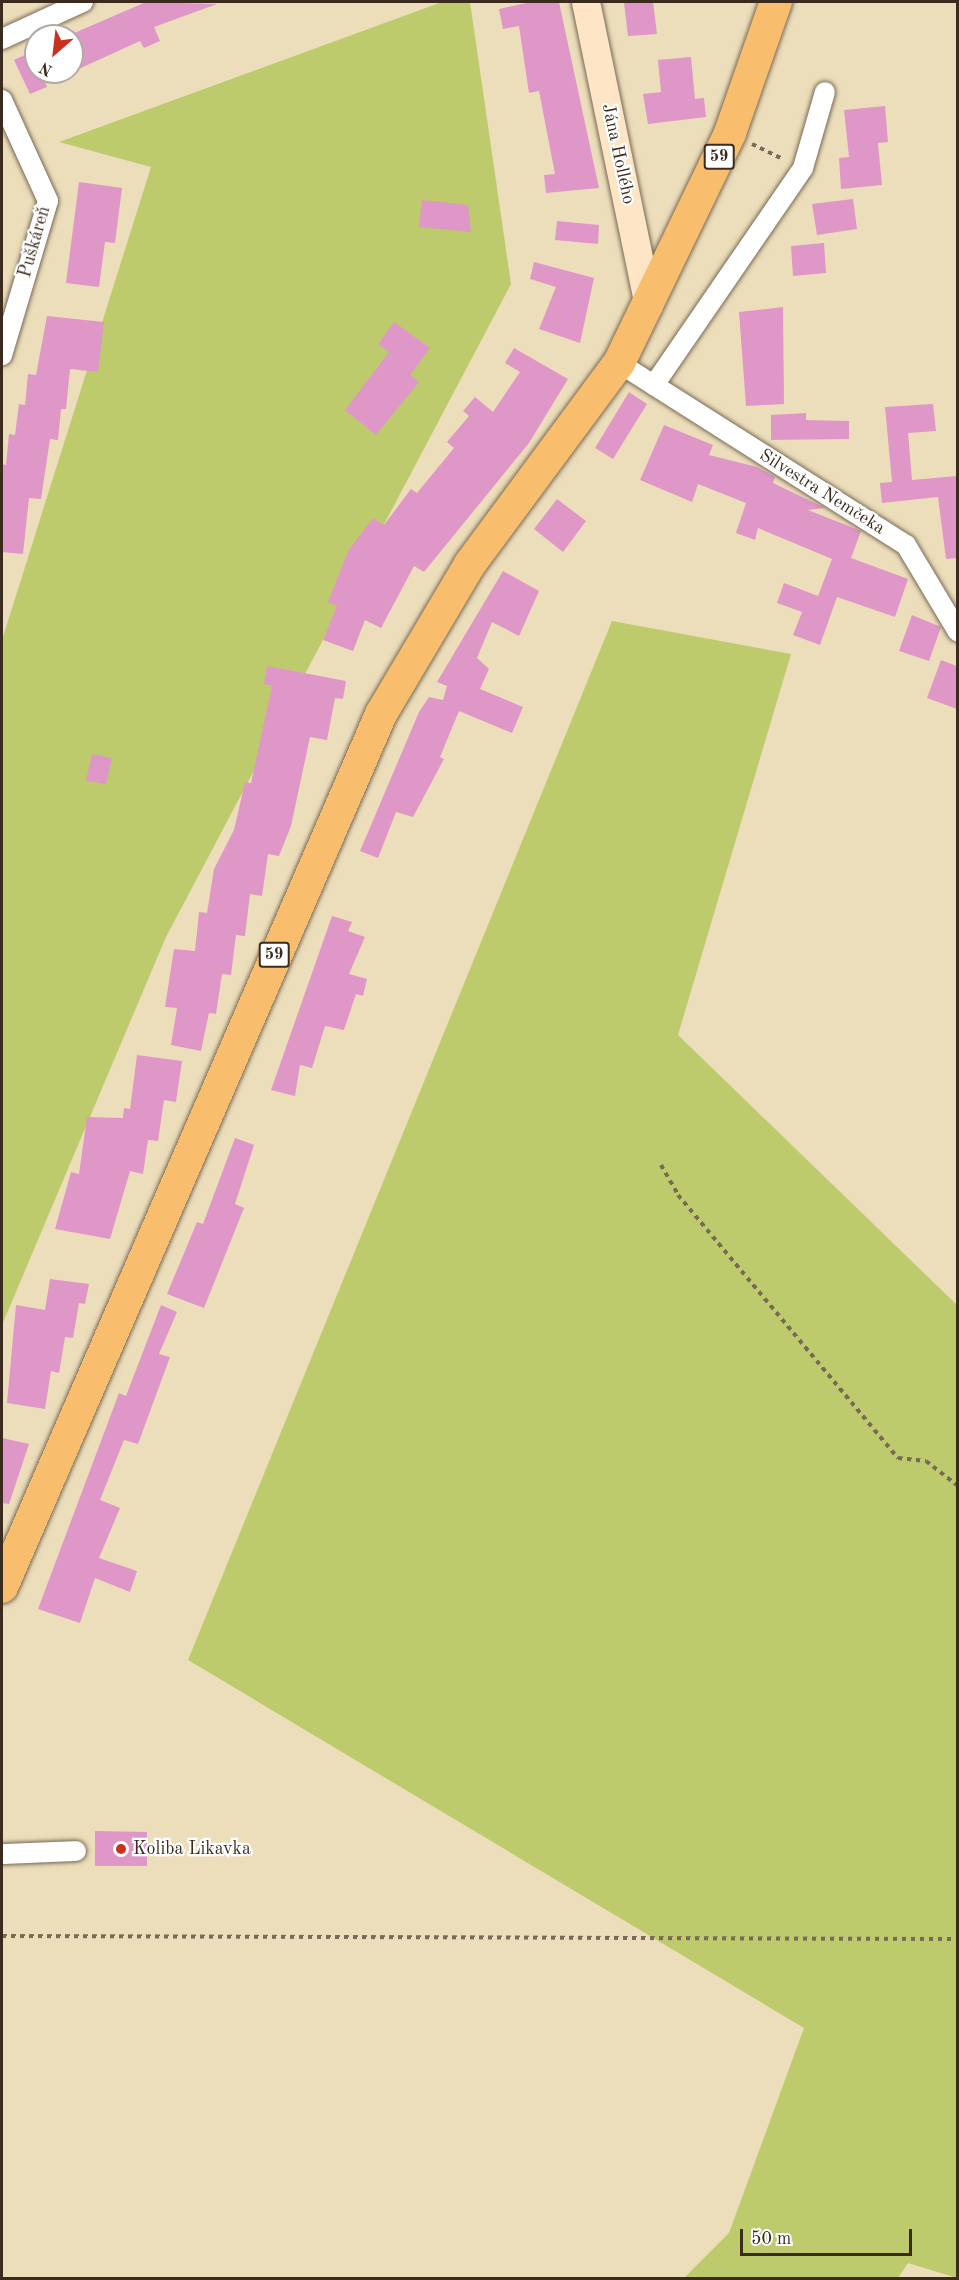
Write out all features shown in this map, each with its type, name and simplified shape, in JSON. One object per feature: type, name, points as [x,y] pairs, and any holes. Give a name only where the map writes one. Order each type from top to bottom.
[{"type":"main road","name":"59","points":[[2,1587],[381,714],[471,564],[619,363],[649,306],[730,133],[776,2]]},
{"type":"street","points":[[2,39],[83,2]]},
{"type":"street","name":"Jána Hollého","points":[[586,2],[649,306]]},
{"type":"street","points":[[654,385],[803,168],[825,92]]},
{"type":"street","name":"Puškáreň","points":[[2,100],[48,201],[2,355]]},
{"type":"street","name":"Silvestra Nemčeka","points":[[619,363],[906,545],[957,632]]},
{"type":"street","points":[[2,1854],[76,1851]]},
{"type":"path","points":[[730,133],[803,168]]},
{"type":"path","points":[[661,1165],[678,1195],[898,1458],[926,1461],[957,1486]]},
{"type":"path","points":[[2,1936],[957,1939]]},
{"type":"green space","points":[[442,2],[470,2],[511,284],[166,937],[2,1325],[2,640],[151,167],[59,142]]},
{"type":"green space","points":[[612,621],[791,654],[678,1035],[957,1305],[957,2278],[908,2263],[898,2278],[684,2278],[729,2233],[804,2028],[188,1660]]},
{"type":"building","points":[[146,2],[217,4],[154,27],[160,41],[144,48],[140,41],[84,67],[84,29]]},
{"type":"building","points":[[531,2],[559,2],[599,188],[546,193],[544,175],[555,174],[539,91],[529,93],[519,26],[503,29],[499,9]]},
{"type":"building","points":[[653,2],[657,34],[628,36],[624,3]]},
{"type":"building","points":[[24,55],[24,81],[14,60]]},
{"type":"building","points":[[691,57],[695,99],[704,98],[706,117],[648,124],[643,94],[661,92],[658,60]]},
{"type":"building","points":[[25,84],[46,84],[47,87],[30,94]]},
{"type":"building","points":[[885,106],[888,142],[878,143],[882,185],[841,189],[839,158],[849,157],[844,110]]},
{"type":"building","points":[[79,182],[122,188],[115,243],[105,242],[99,287],[66,283]]},
{"type":"building","points":[[853,199],[857,229],[817,235],[812,204]]},
{"type":"building","points":[[422,200],[468,205],[471,232],[419,227]]},
{"type":"building","points":[[557,221],[599,225],[598,244],[555,240]]},
{"type":"building","points":[[824,243],[826,273],[793,276],[791,246]]},
{"type":"building","points":[[534,262],[594,278],[580,343],[539,329],[556,287],[530,279]]},
{"type":"building","points":[[783,307],[784,404],[746,406],[739,312]]},
{"type":"building","points":[[47,316],[104,322],[98,372],[70,369],[66,409],[61,409],[58,440],[50,439],[41,499],[29,498],[23,554],[2,552],[2,464],[6,465],[9,434],[15,435],[19,404],[25,405],[28,374],[36,375]]},
{"type":"building","points":[[394,322],[430,348],[410,375],[419,382],[376,435],[345,410],[389,352],[378,344]]},
{"type":"building","points":[[514,348],[568,379],[529,443],[424,572],[414,566],[381,628],[365,620],[353,651],[323,640],[337,606],[328,602],[348,551],[373,518],[384,525],[411,489],[417,493],[454,448],[447,442],[469,416],[463,411],[475,397],[493,412],[520,372],[505,363]]},
{"type":"building","points":[[629,392],[647,404],[613,459],[595,448]]},
{"type":"building","points":[[933,404],[936,431],[908,433],[912,480],[957,476],[957,558],[946,559],[938,497],[882,503],[880,483],[892,482],[885,407]]},
{"type":"building","points":[[806,413],[806,420],[849,421],[849,439],[771,440],[771,415]]},
{"type":"building","points":[[664,425],[713,445],[709,455],[757,467],[775,477],[773,483],[825,508],[808,510],[861,531],[851,558],[908,579],[895,617],[837,597],[820,645],[793,635],[802,612],[777,603],[784,583],[818,596],[832,559],[758,528],[755,540],[736,533],[746,503],[698,484],[692,502],[640,480]]},
{"type":"building","points":[[557,499],[586,521],[563,552],[534,529]]},
{"type":"building","points":[[503,571],[539,591],[519,636],[492,622],[477,658],[489,669],[480,689],[523,707],[512,733],[459,711],[440,757],[444,759],[413,817],[396,812],[378,858],[360,851],[419,712],[429,697],[443,700],[447,686],[437,682]]},
{"type":"building","points":[[912,615],[941,627],[929,661],[899,651]]},
{"type":"building","points":[[941,660],[957,666],[957,709],[927,698]]},
{"type":"building","points":[[267,666],[346,681],[343,699],[335,698],[327,740],[310,737],[291,826],[279,856],[268,854],[262,896],[250,894],[245,936],[236,935],[231,975],[222,974],[216,1014],[209,1013],[201,1051],[171,1045],[177,1008],[165,1007],[174,949],[195,951],[199,912],[207,913],[214,869],[234,830],[245,782],[251,783],[272,686],[264,684]]},
{"type":"building","points":[[92,754],[112,758],[106,784],[86,781]]},
{"type":"building","points":[[332,916],[352,922],[348,931],[365,937],[349,974],[367,979],[363,996],[356,994],[344,1030],[325,1026],[312,1068],[300,1065],[295,1096],[271,1090]]},
{"type":"building","points":[[137,1055],[182,1061],[176,1102],[164,1100],[158,1141],[148,1140],[143,1174],[130,1171],[110,1239],[55,1229],[71,1172],[79,1174],[87,1117],[123,1118],[124,1108],[130,1109]]},
{"type":"building","points":[[235,1138],[254,1145],[235,1204],[244,1208],[204,1308],[167,1294],[197,1222],[203,1224]]},
{"type":"building","points":[[50,1279],[89,1284],[85,1304],[79,1303],[73,1338],[65,1337],[59,1373],[51,1371],[45,1409],[7,1403],[16,1305],[45,1310]]},
{"type":"building","points":[[161,1305],[177,1312],[159,1354],[170,1357],[138,1444],[124,1440],[100,1500],[120,1508],[99,1558],[137,1571],[130,1592],[95,1578],[80,1623],[38,1609],[119,1393],[126,1396]]},
{"type":"building","points":[[2,1438],[29,1444],[9,1504],[2,1503]]},
{"type":"building","name":"Koliba Likavka","points":[[95,1831],[147,1832],[147,1866],[95,1866]]},
{"type":"place","name":"Koliba Likavka","points":[[121,1849]]}]
